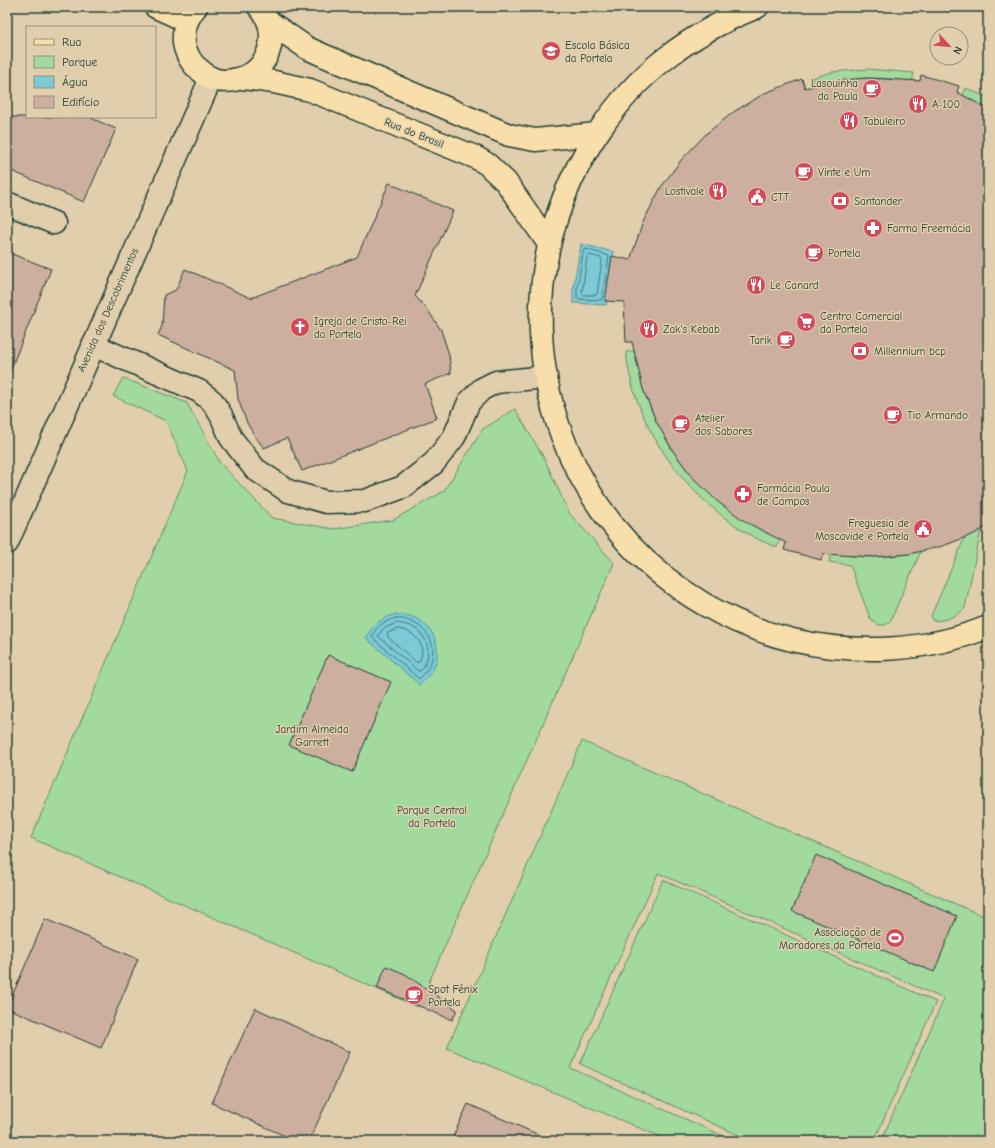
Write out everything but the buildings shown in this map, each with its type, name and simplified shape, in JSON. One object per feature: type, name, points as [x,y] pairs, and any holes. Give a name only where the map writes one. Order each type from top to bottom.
[{"type":"main road","points":[[156,7],[191,14],[183,35],[185,50],[195,67],[211,78]]},
{"type":"main road","points":[[757,7],[733,17],[697,36],[665,59],[635,86],[609,116],[586,150],[568,185],[554,223],[549,244],[545,262],[541,302],[541,342],[546,376],[556,421],[571,458],[590,493],[613,526],[640,556],[670,582],[703,604],[739,622],[775,636],[815,645],[855,649],[895,649],[934,643],[974,633],[988,627]]},
{"type":"main road","points":[[264,14],[307,48],[509,135],[535,140],[597,134]]},
{"type":"main road","points":[[244,78],[255,71],[265,61],[270,48],[271,35],[264,14]]},
{"type":"main road","name":"Rua do Brasil","points":[[211,78],[229,81],[244,78],[274,82],[310,90],[475,157],[487,164],[506,182],[549,244]]},
{"type":"street","name":"Avenida dos Descobrimentos","points":[[7,543],[211,78]]},
{"type":"street","points":[[7,202],[54,223]]},
{"type":"street","points":[[93,345],[199,391],[212,401],[221,415],[231,438],[255,469],[288,491],[326,502],[366,501],[403,487],[434,463],[454,437],[469,402],[482,389],[496,382],[546,376]]},
{"type":"green space","points":[[868,69],[914,73],[912,82],[863,78],[814,86],[812,78],[832,72]]},
{"type":"green space","points":[[966,88],[988,98],[988,109],[963,96]]},
{"type":"green space","points":[[635,351],[643,389],[656,421],[673,451],[693,478],[780,539],[777,547],[758,539],[729,521],[709,505],[675,468],[647,425],[637,401],[630,377],[626,352]]},
{"type":"green space","name":"Jardim Almeida Garrett","points":[[123,378],[187,403],[220,463],[272,518],[334,529],[393,520],[444,491],[483,429],[515,409],[544,458],[569,513],[614,563],[418,1007],[31,838],[188,471],[166,421],[113,396]]},
{"type":"green space","points":[[981,530],[965,608],[963,611],[950,618],[936,621],[932,620],[931,616],[965,537]]},
{"type":"green space","points":[[921,551],[890,622],[884,625],[877,624],[870,618],[850,565],[829,562],[831,553],[876,557]]},
{"type":"green space","name":"Associação de Moradores da Portela","points":[[582,741],[988,918],[988,933],[984,943],[988,945],[988,1141],[881,1141],[944,999],[658,873],[570,1068],[735,1141],[671,1141],[447,1048]]},
{"type":"green space","points":[[663,880],[936,1002],[874,1141],[752,1141],[580,1064]]},
{"type":"water","points":[[581,244],[614,252],[611,263],[606,305],[573,303],[573,289]]},
{"type":"water","points":[[396,614],[410,616],[422,622],[433,634],[436,642],[437,658],[435,666],[420,685],[366,638],[378,622],[386,617]]},
{"type":"place","name":"Escola Básica da Portela","points":[[551,51]]},
{"type":"place","name":"Lasouinha da Paula","points":[[872,89]]},
{"type":"place","name":"A-100","points":[[918,104]]},
{"type":"place","name":"Tabuleiro","points":[[849,121]]},
{"type":"place","name":"Vinte e Um","points":[[804,172]]},
{"type":"place","name":"Lostivale","points":[[718,191]]},
{"type":"place","name":"CTT","points":[[757,197]]},
{"type":"place","name":"Santander","points":[[840,201]]},
{"type":"place","name":"Farma Freemácia","points":[[873,228]]},
{"type":"place","name":"Portela","points":[[814,253]]},
{"type":"place","name":"Le Canard","points":[[756,285]]},
{"type":"place","name":"Centro Comercial da Portela","points":[[806,322]]},
{"type":"place","name":"Igreja de Cristo-Rei da Portela","points":[[300,327]]},
{"type":"place","name":"Zak's Kebab","points":[[649,329]]},
{"type":"place","name":"Tarik","points":[[786,340]]},
{"type":"place","name":"Millennium bcp","points":[[860,351]]},
{"type":"place","name":"Tio Armando","points":[[893,415]]},
{"type":"place","name":"Atelier dos Sabores","points":[[681,424]]},
{"type":"place","name":"Farmácia Paula de Campos","points":[[743,494]]},
{"type":"place","name":"Freguesia de Moscavide e Portela","points":[[923,529]]},
{"type":"place","name":"Associação de Moradores da Portela","points":[[895,938]]},
{"type":"place","name":"Spot Fénix Portela","points":[[414,995]]},
{"type":"park label","name":"Parque Central da Portela","points":[[432,816]]}]
